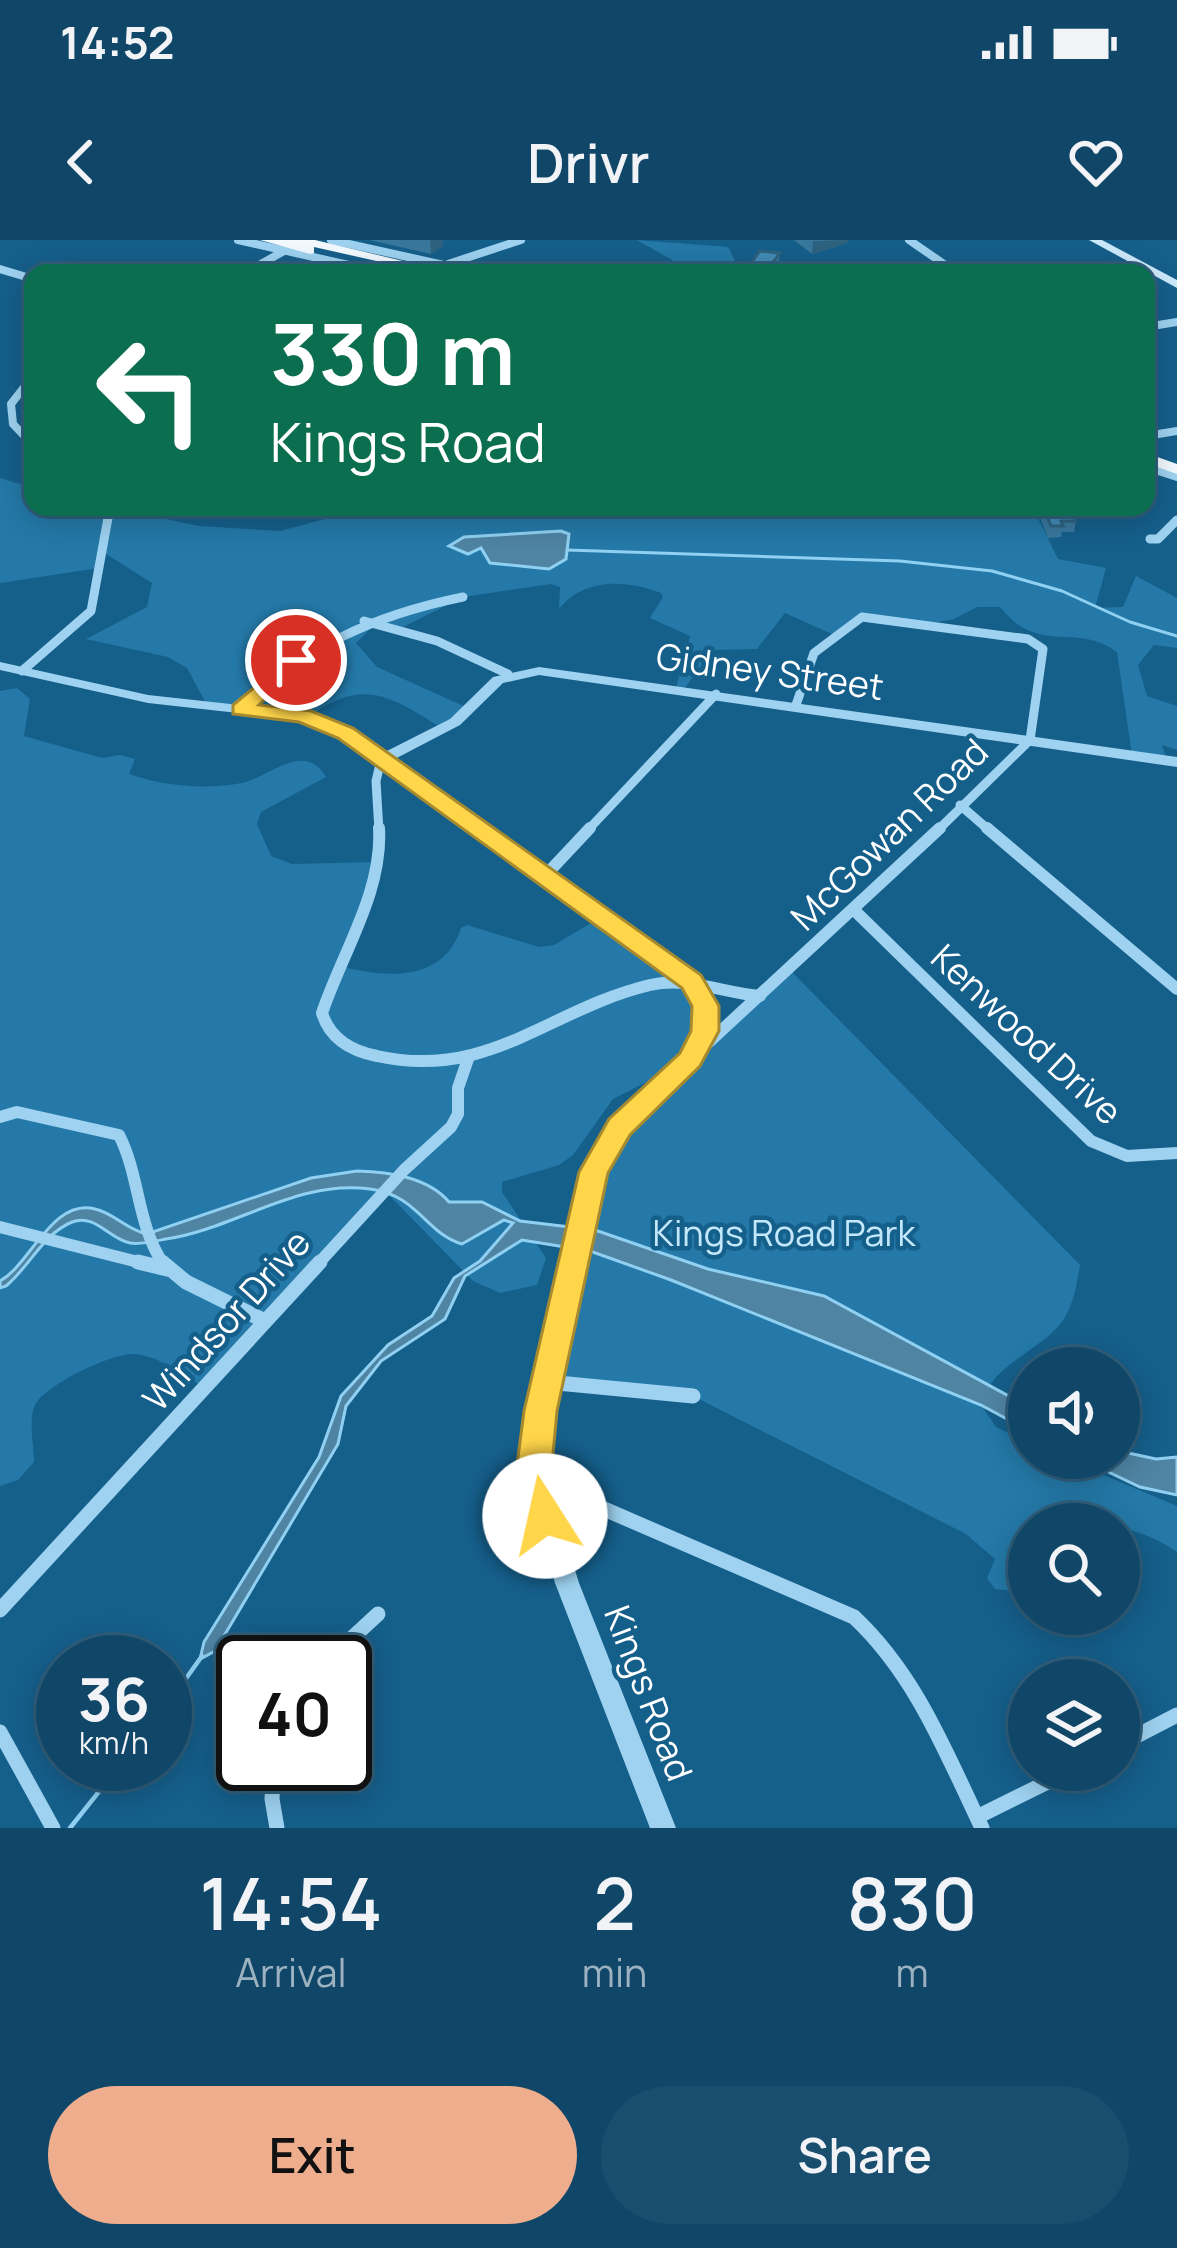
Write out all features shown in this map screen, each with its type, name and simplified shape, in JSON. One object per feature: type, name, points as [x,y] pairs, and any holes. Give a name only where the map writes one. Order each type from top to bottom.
[{"type":"highway","points":[[266,240],[374,264]]},
{"type":"highway","points":[[298,240],[420,264]]},
{"type":"highway","points":[[285,245],[327,243]]},
{"type":"main road","points":[[1094,240],[1137,264]]},
{"type":"street","points":[[238,240],[285,245],[352,264]]},
{"type":"street","points":[[456,264],[521,240]]},
{"type":"street","points":[[909,240],[944,264]]},
{"type":"street","points":[[258,264],[285,245]]},
{"type":"street","points":[[24,384],[11,404],[13,424],[24,436]]},
{"type":"street","points":[[4,392],[15,393]]},
{"type":"street","points":[[22,671],[91,611],[108,516]]},
{"type":"street","points":[[1150,539],[1158,539],[1177,520]]},
{"type":"street","points":[[241,710],[296,660],[364,621],[463,597]]},
{"type":"street","name":"McGowan Road","points":[[691,1059],[855,911],[1030,740],[1041,645],[1028,639],[862,616],[814,653],[796,705]]},
{"type":"street","points":[[364,621],[437,641],[508,674],[455,722],[381,760],[375,774],[381,831],[377,862],[322,1012],[326,1028],[354,1049],[377,1057],[406,1063],[468,1059],[527,1040],[643,987],[692,982]]},
{"type":"street","points":[[0,666],[148,699],[317,719],[692,982],[714,991],[760,996]]},
{"type":"street","name":"Gidney Street","points":[[508,674],[573,673],[1177,762]]},
{"type":"street","points":[[544,877],[716,694]]},
{"type":"street","points":[[961,805],[1175,985]]},
{"type":"street","name":"Kenwood Drive","points":[[855,911],[1091,1141],[1127,1156],[1177,1153]]},
{"type":"street","points":[[691,1059],[706,1025],[705,1006],[692,982]]},
{"type":"street","name":"Windsor Drive","points":[[0,1610],[380,1195],[451,1127],[458,1114],[458,1088],[468,1059]]},
{"type":"street","name":"Kings Road","points":[[663,1828],[567,1583],[536,1479],[535,1450],[583,1210],[608,1140],[691,1059]]},
{"type":"street","points":[[0,1117],[17,1112],[119,1135],[130,1153],[150,1236],[167,1269]]},
{"type":"street","points":[[0,1227],[167,1269],[265,1321]]},
{"type":"street","points":[[547,1382],[692,1396]]},
{"type":"street","points":[[536,1479],[854,1617],[887,1649],[904,1676],[980,1822],[1035,1791]]},
{"type":"street","points":[[356,1635],[378,1615]]},
{"type":"street","points":[[1140,1734],[1177,1715]]},
{"type":"street","points":[[0,1732],[53,1828]]},
{"type":"street","points":[[272,1791],[277,1828]]},
{"type":"green space","points":[[637,240],[728,247],[738,264],[679,264]]},
{"type":"green space","points":[[0,478],[24,485],[24,516],[152,516],[199,526],[280,531],[336,516],[1037,516],[1058,559],[1106,568],[1095,608],[1123,607],[1136,576],[1177,598],[1177,648],[1154,645],[1138,665],[1147,696],[1177,706],[1177,750],[1162,745],[1167,760],[1132,755],[1117,652],[1086,639],[1029,631],[1000,607],[977,607],[954,619],[928,624],[870,616],[834,635],[785,613],[757,649],[713,650],[684,689],[676,688],[690,636],[650,618],[663,597],[634,585],[606,584],[580,591],[559,609],[560,587],[551,584],[463,597],[399,629],[376,623],[356,643],[377,667],[470,709],[443,729],[392,700],[362,694],[328,704],[309,717],[208,707],[187,668],[168,657],[86,639],[147,607],[152,583],[103,552],[99,568],[0,583]]},
{"type":"green space","name":"Kings Road Park","points":[[17,688],[30,699],[24,736],[102,758],[135,759],[129,774],[142,778],[214,786],[253,780],[297,761],[317,766],[326,777],[261,812],[257,824],[271,856],[292,864],[377,862],[339,966],[375,973],[411,972],[441,959],[467,925],[539,947],[554,945],[601,917],[692,982],[699,1046],[790,970],[1080,1265],[1062,1322],[1034,1347],[1008,1347],[1008,1367],[994,1379],[981,1405],[996,1427],[1008,1433],[1008,1479],[1113,1479],[1177,1506],[1177,1552],[1140,1533],[1140,1503],[1008,1503],[1008,1590],[995,1589],[987,1578],[995,1559],[966,1534],[693,1396],[547,1382],[599,1157],[686,1062],[613,1099],[573,1155],[559,1165],[502,1182],[502,1192],[546,1258],[537,1285],[500,1293],[473,1281],[383,1189],[204,1388],[163,1362],[135,1354],[80,1371],[35,1405],[34,1462],[18,1480],[0,1486],[0,691]]},
{"type":"shaded area","points":[[569,534],[566,559],[549,569],[490,563],[481,548],[468,554],[449,546],[464,537]]},
{"type":"shaded area","points":[[357,1171],[407,1177],[449,1202],[482,1202],[520,1221],[595,1230],[708,1269],[824,1296],[1008,1396],[1008,1420],[671,1280],[590,1251],[522,1240],[465,1276],[445,1319],[381,1361],[346,1406],[338,1444],[225,1635],[216,1635],[215,1651],[200,1659],[204,1642],[319,1457],[341,1396],[388,1345],[432,1316],[454,1278],[480,1261],[513,1223],[504,1220],[462,1244],[439,1232],[399,1199],[370,1189],[343,1188],[292,1198],[192,1234],[143,1243],[122,1241],[88,1221],[72,1222],[53,1234],[6,1286],[0,1288],[0,1281],[54,1223],[80,1208],[102,1211],[147,1234],[311,1178]]},
{"type":"shaded area","points":[[1140,1456],[1177,1457],[1177,1495],[1123,1479],[1140,1479]]},
{"type":"building","points":[[760,251],[780,253],[772,264],[751,263]]},
{"type":"building","points":[[1047,516],[1074,516],[1076,521],[1061,521],[1063,526],[1051,526]]},
{"type":"waterway","points":[[567,550],[900,561],[992,571],[1062,591],[1130,622],[1177,636]]},
{"type":"waterway","points":[[192,1670],[202,1656]]},
{"type":"waterway","points":[[70,1828],[99,1791]]},
{"type":"route","points":[[296,660],[263,685],[241,710],[304,716],[346,733],[692,982],[705,1006],[705,1031],[691,1059],[608,1140],[594,1172],[535,1450],[545,1516]]}]
